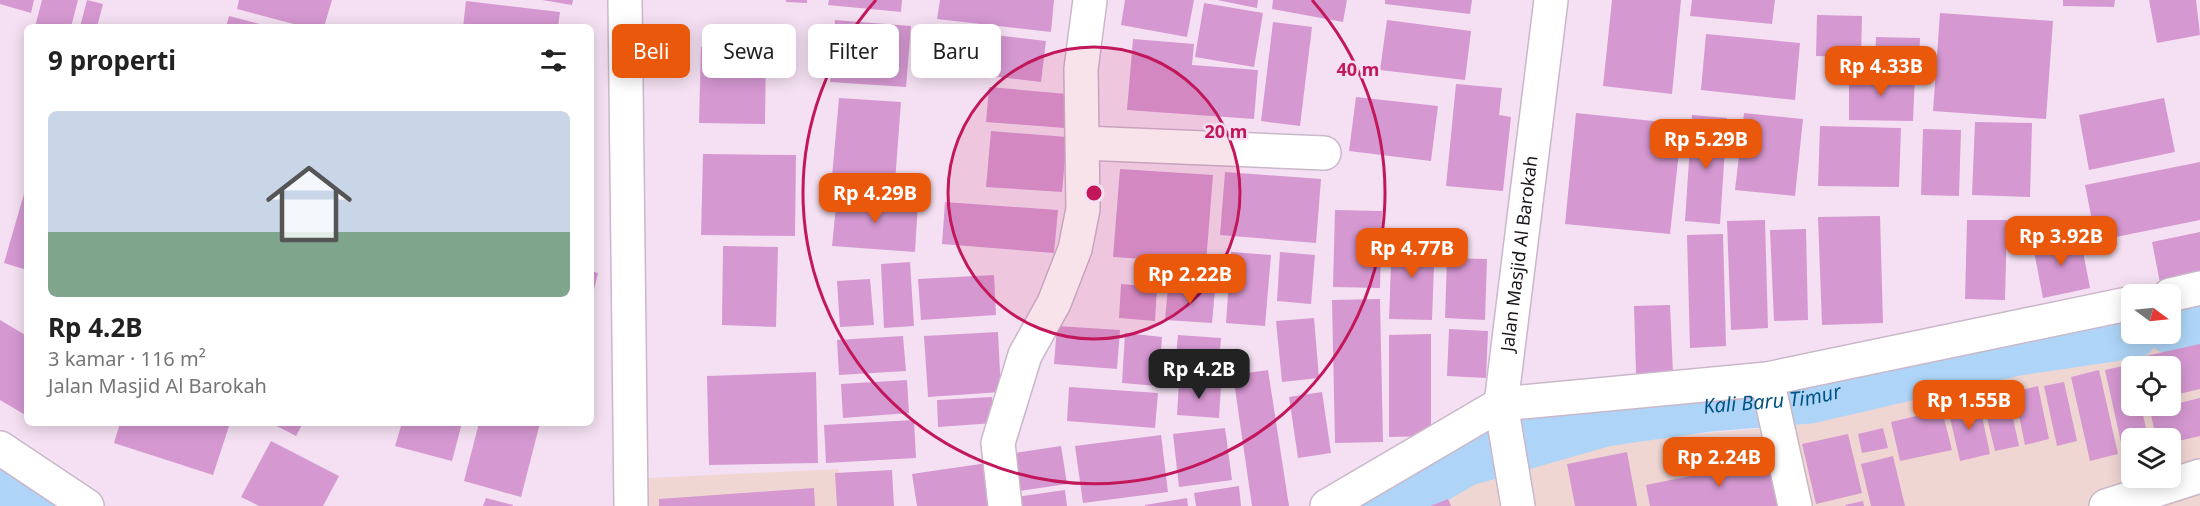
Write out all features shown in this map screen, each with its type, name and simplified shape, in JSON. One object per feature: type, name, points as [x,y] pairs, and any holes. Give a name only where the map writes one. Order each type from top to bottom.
[{"type":"main road","points":[[625,0],[631,506]]},
{"type":"main road","points":[[1005,506],[998,443],[1025,355],[1054,303],[1075,249],[1083,209],[1081,69],[1090,0]]},
{"type":"main road","name":"Jalan Masjid Al Barokah","points":[[1518,506],[1502,414],[1551,0]]},
{"type":"main road","points":[[1083,143],[1324,153]]},
{"type":"main road","points":[[2181,292],[2200,288]]},
{"type":"main road","points":[[1327,506],[1502,414],[1771,395],[2121,306]]},
{"type":"main road","points":[[1771,395],[1795,506]]},
{"type":"main road","points":[[0,448],[49,499],[87,506]]},
{"type":"main road","points":[[2106,506],[2200,476]]},
{"type":"shaded area","points":[[2200,299],[2200,506],[1383,506],[1493,451],[1778,427],[2121,323],[2121,344],[2181,344],[2181,305]]},
{"type":"shaded area","points":[[839,469],[842,506],[626,506],[627,479]]},
{"type":"building","points":[[0,0],[34,0],[31,13],[0,4]]},
{"type":"building","points":[[42,0],[78,0],[72,24],[36,24]]},
{"type":"building","points":[[87,0],[103,4],[98,24],[81,24]]},
{"type":"building","points":[[239,0],[332,0],[325,24],[294,24],[237,9]]},
{"type":"building","points":[[542,0],[573,0],[572,5]]},
{"type":"building","points":[[786,0],[807,0],[807,3],[786,2]]},
{"type":"building","points":[[829,0],[902,0],[901,12],[828,5]]},
{"type":"building","points":[[940,0],[1054,0],[1051,32],[1001,26],[1001,24],[937,19]]},
{"type":"building","points":[[1125,0],[1194,0],[1187,37],[1121,25]]},
{"type":"building","points":[[1217,0],[1258,0],[1257,8]]},
{"type":"building","points":[[1273,0],[1347,0],[1343,22],[1272,9]]},
{"type":"building","points":[[1385,0],[1472,0],[1470,14],[1385,4]]},
{"type":"building","points":[[1612,0],[1681,0],[1672,94],[1603,86]]},
{"type":"building","points":[[1692,0],[1775,0],[1772,24],[1690,16]]},
{"type":"building","points":[[2063,0],[2115,0],[2114,7],[2063,6]]},
{"type":"building","points":[[2149,0],[2196,0],[2200,35],[2157,43]]},
{"type":"building","points":[[466,1],[560,12],[558,24],[463,24]]},
{"type":"building","points":[[1204,3],[1263,13],[1254,67],[1195,57]]},
{"type":"building","points":[[1940,13],[2053,21],[2046,119],[1933,111]]},
{"type":"building","points":[[1817,15],[1862,16],[1861,57],[1816,56]]},
{"type":"building","points":[[229,16],[259,24],[227,24]]},
{"type":"building","points":[[835,20],[886,24],[835,24]]},
{"type":"building","points":[[1387,20],[1471,31],[1465,80],[1380,70]]},
{"type":"building","points":[[1273,22],[1312,27],[1300,126],[1261,121]]},
{"type":"building","points":[[899,25],[911,26],[906,87],[830,82],[830,78],[899,78]]},
{"type":"building","points":[[1706,34],[1800,43],[1795,100],[1701,90]]},
{"type":"building","points":[[1001,36],[1046,41],[1041,82],[1001,77]]},
{"type":"building","points":[[1876,37],[1920,38],[1919,64],[1875,63]]},
{"type":"building","points":[[1133,39],[1194,44],[1192,65],[1258,70],[1254,119],[1127,110]]},
{"type":"building","points":[[701,47],[702,78],[766,78],[765,124],[699,123]]},
{"type":"building","points":[[1849,73],[1915,75],[1913,121],[1849,120]]},
{"type":"building","points":[[1456,84],[1502,88],[1499,115],[1511,117],[1503,191],[1446,186]]},
{"type":"building","points":[[989,87],[1067,94],[1065,128],[986,122]]},
{"type":"building","points":[[1356,97],[1438,106],[1431,161],[1349,151]]},
{"type":"building","points":[[839,98],[901,102],[895,182],[832,177]]},
{"type":"building","points":[[2164,98],[2175,152],[2089,170],[2079,115]]},
{"type":"building","points":[[1576,113],[1682,124],[1670,234],[1565,224]]},
{"type":"building","points":[[1744,113],[1803,119],[1795,196],[1735,190]]},
{"type":"building","points":[[1692,115],[1727,118],[1720,224],[1685,221]]},
{"type":"building","points":[[1975,122],[2032,123],[2030,197],[1972,195]]},
{"type":"building","points":[[1820,126],[1901,128],[1899,187],[1818,186]]},
{"type":"building","points":[[1923,129],[1961,130],[1959,196],[1921,195]]},
{"type":"building","points":[[991,131],[1067,137],[1062,192],[986,187]]},
{"type":"building","points":[[703,154],[796,155],[795,236],[701,235]]},
{"type":"building","points":[[2200,162],[2200,220],[2096,241],[2085,185]]},
{"type":"building","points":[[1120,169],[1213,175],[1206,263],[1113,257]]},
{"type":"building","points":[[1225,172],[1321,179],[1316,243],[1220,235]]},
{"type":"building","points":[[24,194],[24,269],[4,263]]},
{"type":"building","points":[[837,196],[918,202],[915,252],[832,246]]},
{"type":"building","points":[[945,202],[1058,210],[1054,253],[942,244]]},
{"type":"building","points":[[1335,210],[1382,211],[1380,288],[1333,287]]},
{"type":"building","points":[[1880,216],[1883,323],[1822,325],[1818,217]]},
{"type":"building","points":[[1765,220],[1768,328],[1731,330],[1727,221]]},
{"type":"building","points":[[1967,220],[2007,220],[2005,300],[1965,299]]},
{"type":"building","points":[[1806,229],[1808,320],[1774,321],[1770,230]]},
{"type":"building","points":[[2200,232],[2200,280],[2180,284],[2160,284],[2152,242]]},
{"type":"building","points":[[1723,234],[1726,346],[1690,348],[1687,235]]},
{"type":"building","points":[[2080,236],[2090,288],[2043,298],[2033,246]]},
{"type":"building","points":[[1392,237],[1435,239],[1432,320],[1389,319]]},
{"type":"building","points":[[723,246],[778,247],[776,327],[722,325]]},
{"type":"building","points":[[1231,252],[1271,255],[1265,326],[1226,323]]},
{"type":"building","points":[[1280,252],[1315,255],[1311,304],[1277,301]]},
{"type":"building","points":[[1447,258],[1487,259],[1485,320],[1445,318]]},
{"type":"building","points":[[910,262],[914,326],[884,328],[881,264]]},
{"type":"building","points":[[594,272],[598,273],[594,290]]},
{"type":"building","points":[[994,275],[996,315],[921,320],[918,279]]},
{"type":"building","points":[[870,279],[874,325],[840,327],[837,281]]},
{"type":"building","points":[[1121,284],[1157,287],[1155,321],[1119,318]]},
{"type":"building","points":[[1168,287],[1215,290],[1212,323],[1165,320]]},
{"type":"building","points":[[1380,299],[1383,442],[1335,443],[1332,300]]},
{"type":"building","points":[[1670,305],[1673,373],[1636,374],[1634,306]]},
{"type":"building","points":[[1314,318],[1319,378],[1282,382],[1276,321]]},
{"type":"building","points":[[0,320],[24,334],[24,414],[0,400]]},
{"type":"building","points":[[1057,326],[1120,330],[1117,369],[1054,364]]},
{"type":"building","points":[[1449,329],[1488,331],[1486,378],[1447,376]]},
{"type":"building","points":[[998,332],[1001,392],[928,397],[924,336]]},
{"type":"building","points":[[1125,333],[1162,337],[1158,386],[1122,383]]},
{"type":"building","points":[[1431,334],[1431,436],[1389,437],[1389,335]]},
{"type":"building","points":[[1178,335],[1221,338],[1218,371],[1175,368]]},
{"type":"building","points":[[903,336],[906,371],[839,375],[837,340]]},
{"type":"building","points":[[2200,344],[2200,389],[2181,393],[2181,356],[2146,356]]},
{"type":"building","points":[[2121,366],[2121,416],[2143,416],[2146,428],[2121,428],[2121,442],[2105,370]]},
{"type":"building","points":[[1268,370],[1289,506],[1252,506],[1233,375]]},
{"type":"building","points":[[2099,370],[2118,454],[2090,461],[2071,377]]},
{"type":"building","points":[[816,372],[818,463],[709,465],[707,376]]},
{"type":"building","points":[[907,380],[909,413],[843,418],[841,384]]},
{"type":"building","points":[[1179,382],[1221,386],[1219,418],[1177,415]]},
{"type":"building","points":[[2064,382],[2077,441],[2057,446],[2044,386]]},
{"type":"building","points":[[2038,386],[2049,439],[2025,445],[2014,392]]},
{"type":"building","points":[[1069,387],[1158,393],[1155,428],[1067,421]]},
{"type":"building","points":[[1322,392],[1331,453],[1298,458],[1289,397]]},
{"type":"building","points":[[2008,395],[2019,446],[1995,451],[1983,401]]},
{"type":"building","points":[[992,397],[994,423],[938,427],[937,400]]},
{"type":"building","points":[[2200,398],[2200,436],[2181,440],[2181,428],[2154,428],[2151,416],[2181,416],[2181,403]]},
{"type":"building","points":[[1979,402],[1990,454],[1960,461],[1948,409]]},
{"type":"building","points":[[1942,410],[1952,450],[1900,461],[1891,422]]},
{"type":"building","points":[[914,420],[916,458],[826,463],[824,425]]},
{"type":"building","points":[[119,426],[229,426],[213,475],[114,443]]},
{"type":"building","points":[[277,426],[301,426],[296,436]]},
{"type":"building","points":[[401,426],[461,426],[452,461],[395,446]]},
{"type":"building","points":[[478,426],[539,426],[521,497],[464,481]]},
{"type":"building","points":[[1225,428],[1232,480],[1179,487],[1173,434]]},
{"type":"building","points":[[1883,428],[1888,448],[1862,453],[1858,434]]},
{"type":"building","points":[[1848,434],[1862,493],[1816,504],[1802,444]]},
{"type":"building","points":[[1161,435],[1168,492],[1083,503],[1075,446]]},
{"type":"building","points":[[271,441],[339,476],[323,506],[259,506],[241,497]]},
{"type":"building","points":[[1061,446],[1067,484],[1013,492],[1007,454]]},
{"type":"building","points":[[1627,452],[1637,506],[1575,506],[1567,464]]},
{"type":"building","points":[[1893,456],[1905,506],[1871,506],[1861,464]]},
{"type":"building","points":[[1770,460],[1778,506],[1650,506],[1646,485]]},
{"type":"building","points":[[987,463],[993,506],[917,506],[912,474]]},
{"type":"building","points":[[892,470],[894,506],[837,506],[835,473]]},
{"type":"building","points":[[1239,486],[1241,506],[1196,506],[1194,493]]},
{"type":"building","points":[[814,488],[815,506],[659,506],[659,499]]},
{"type":"building","points":[[1065,490],[1067,506],[1010,506],[1009,498]]},
{"type":"building","points":[[486,498],[513,505],[513,506],[483,506]]},
{"type":"building","points":[[1187,498],[1188,506],[1145,506],[1145,505]]},
{"type":"building","points":[[1448,499],[1451,506],[1430,506]]},
{"type":"building","points":[[1863,501],[1864,506],[1845,505]]},
{"type":"waterway","name":"Kali Baru Timur","points":[[2181,326],[2200,323]]},
{"type":"waterway","name":"Kali Baru Timur","points":[[1386,506],[1465,461],[1605,421],[1709,406],[1810,398],[2018,350],[2121,335]]},
{"type":"waterway","name":"Kali Baru Timur","points":[[0,479],[40,506]]}]
